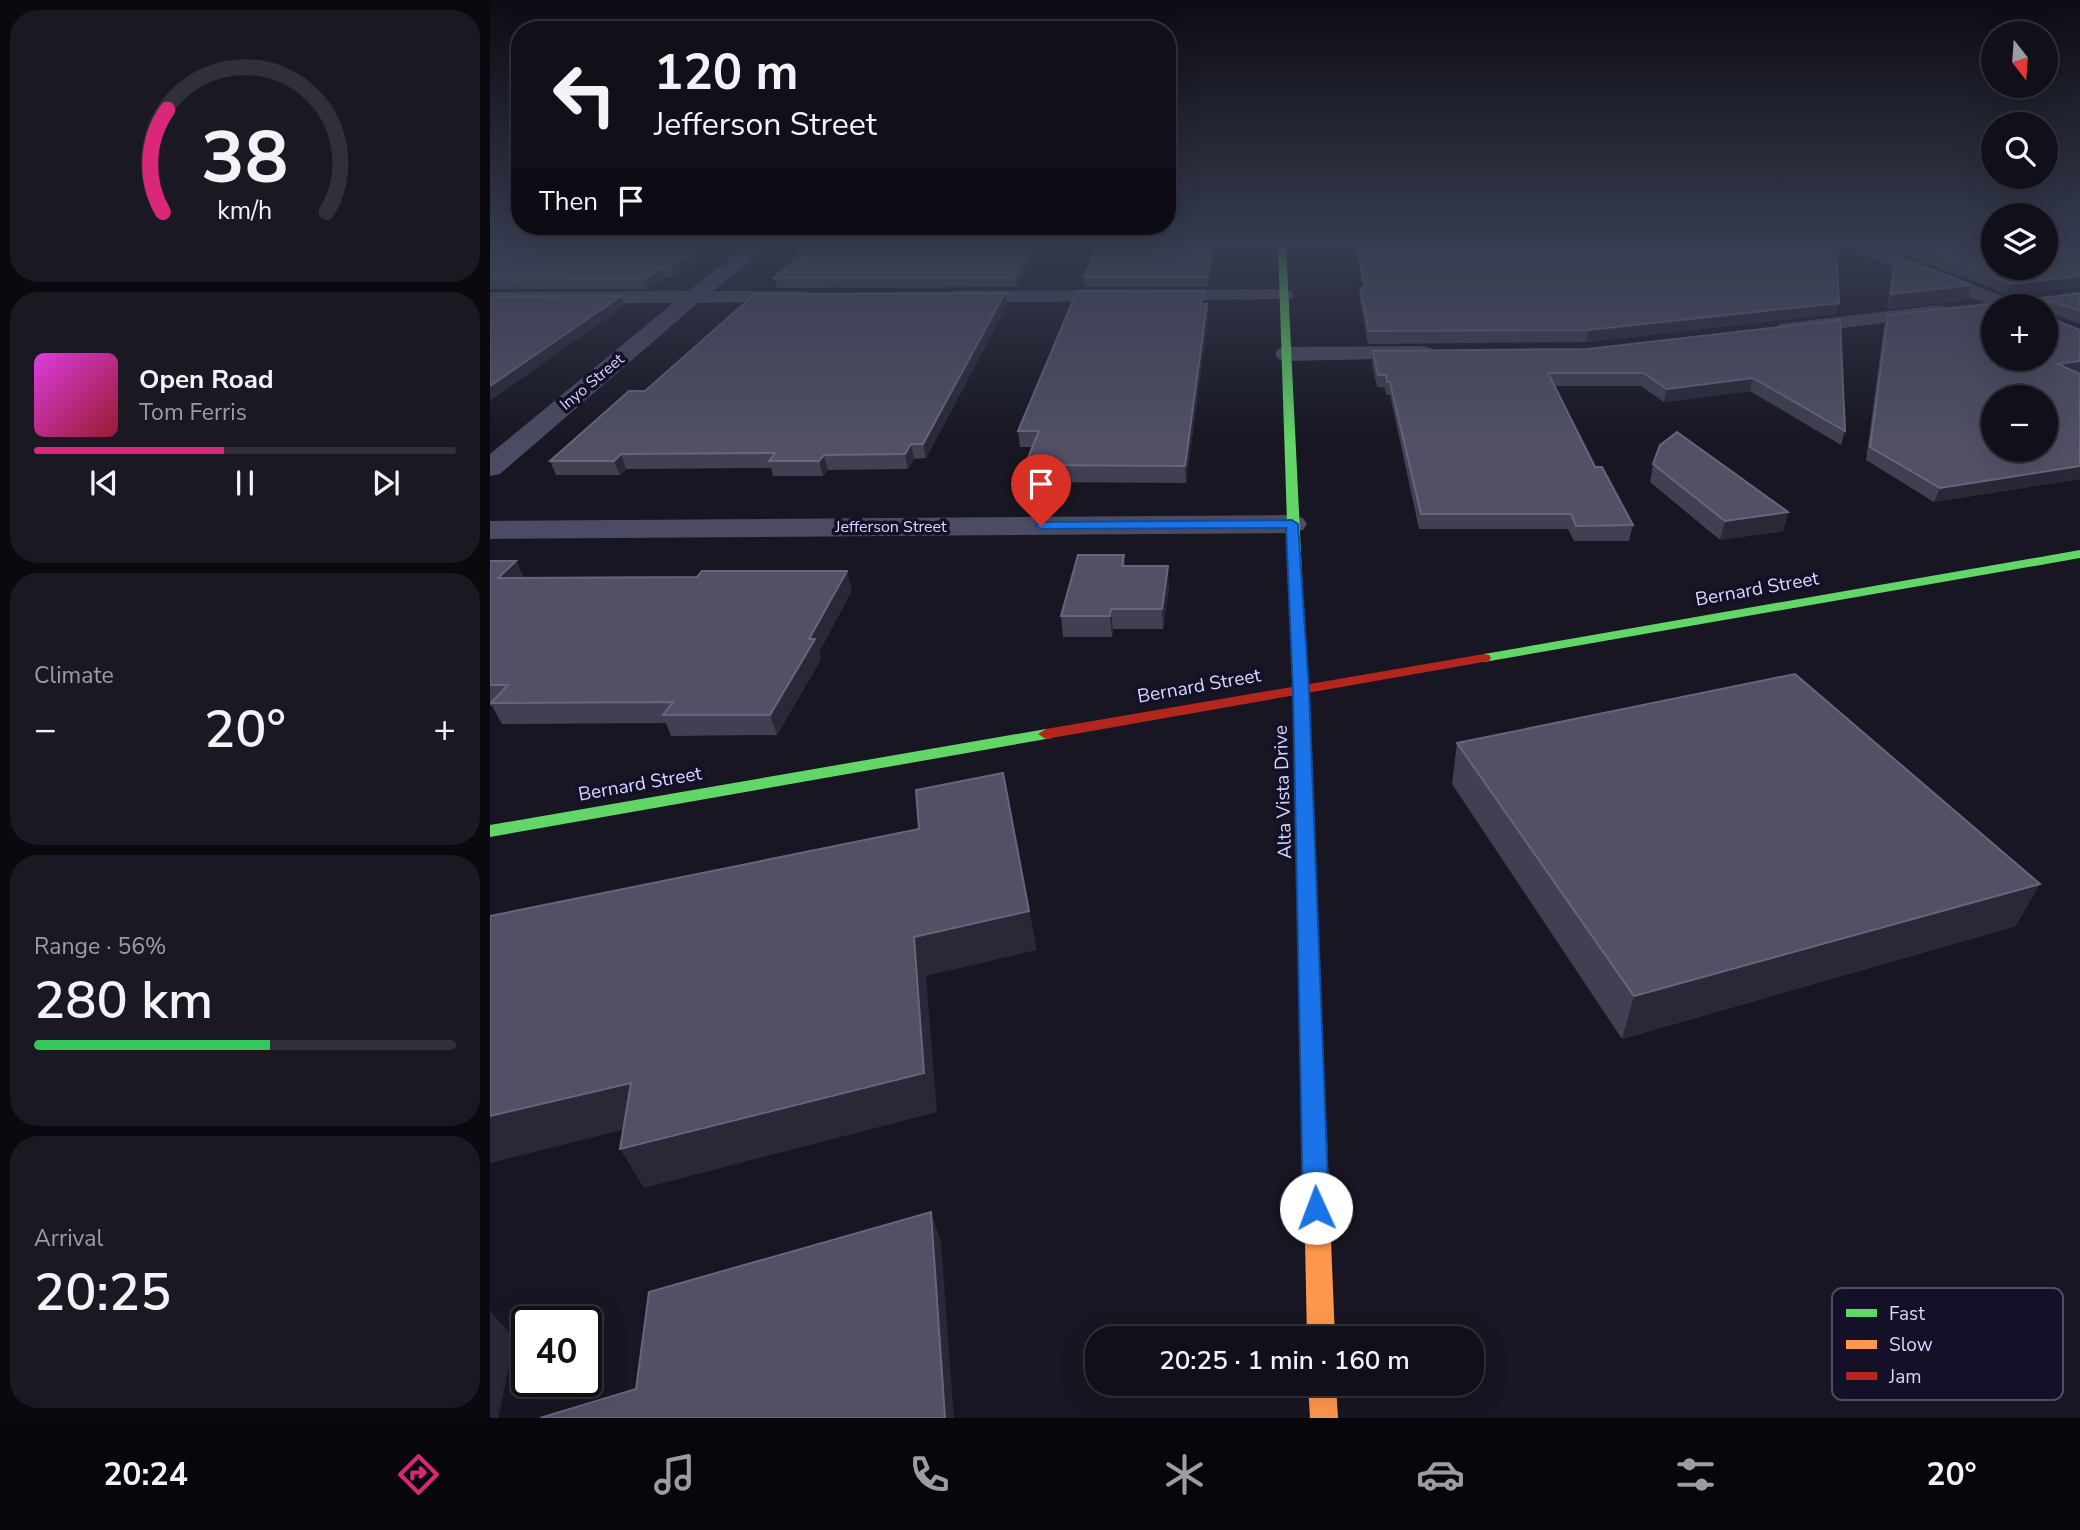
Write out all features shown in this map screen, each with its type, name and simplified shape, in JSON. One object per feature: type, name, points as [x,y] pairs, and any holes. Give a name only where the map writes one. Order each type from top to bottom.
[{"type":"street","name":"Inyo Street","points":[[490,467],[677,310]]},
{"type":"street","name":"Alta Vista Drive","points":[[1285,310],[1301,690],[1321,1326]]},
{"type":"street","points":[[1761,332],[1952,310]]},
{"type":"street","points":[[1286,354],[1448,353]]},
{"type":"street","name":"Jefferson Street","points":[[490,530],[1292,524]]},
{"type":"street","name":"Bernard Street","points":[[490,831],[2080,554]]},
{"type":"street","points":[[1323,1396],[1324,1418]]},
{"type":"building","points":[[490,310],[600,310],[490,386]]},
{"type":"building","points":[[737,310],[996,310],[923,444],[911,444],[905,454],[824,455],[819,461],[769,461],[775,453],[621,454],[614,461],[550,461],[629,391],[645,391]]},
{"type":"building","points":[[1069,310],[1206,310],[1185,466],[1025,465],[1039,431],[1018,431]]},
{"type":"building","points":[[1365,310],[1772,310],[1588,330],[1369,331]]},
{"type":"building","points":[[1932,310],[1981,310],[1981,371],[2058,371],[2058,364],[2080,374],[2080,466],[1940,488],[1870,447],[1888,315]]},
{"type":"building","points":[[1840,320],[1845,431],[1753,378],[1667,389],[1643,373],[1548,373],[1595,467],[1602,467],[1633,525],[1576,526],[1571,514],[1421,514],[1390,382],[1387,382],[1386,375],[1378,375],[1373,351],[1588,349]]},
{"type":"building","points":[[2058,321],[2080,330],[2080,361],[2058,364]]},
{"type":"building","points":[[1677,432],[1788,512],[1725,521],[1653,464],[1660,445]]},
{"type":"building","points":[[1078,555],[1124,555],[1122,566],[1168,566],[1162,609],[1111,609],[1110,616],[1061,616]]},
{"type":"building","points":[[490,561],[516,561],[498,578],[697,577],[702,571],[847,571],[809,639],[815,639],[770,715],[663,715],[673,702],[491,703],[508,685],[490,685]]},
{"type":"building","points":[[1795,674],[2040,884],[1634,996],[1457,743]]},
{"type":"building","points":[[1003,773],[1029,911],[914,937],[924,1073],[620,1149],[631,1083],[490,1116],[490,916],[919,829],[916,790]]},
{"type":"building","points":[[931,1212],[945,1418],[540,1418],[636,1389],[649,1292]]},
{"type":"traffic: fast","points":[[1285,310],[1302,739]]},
{"type":"traffic: fast","points":[[1484,658],[2080,554]]},
{"type":"traffic: fast","points":[[490,831],[1046,734]]},
{"type":"traffic: slow","points":[[1315,1141],[1321,1326]]},
{"type":"traffic: slow","points":[[1323,1396],[1324,1418]]},
{"type":"traffic: jam","points":[[1046,734],[1484,658]]},
{"type":"traffic: jam","points":[[1302,739],[1315,1141]]},
{"type":"route","points":[[1041,526],[1292,524],[1301,690],[1316,1208]]}]
